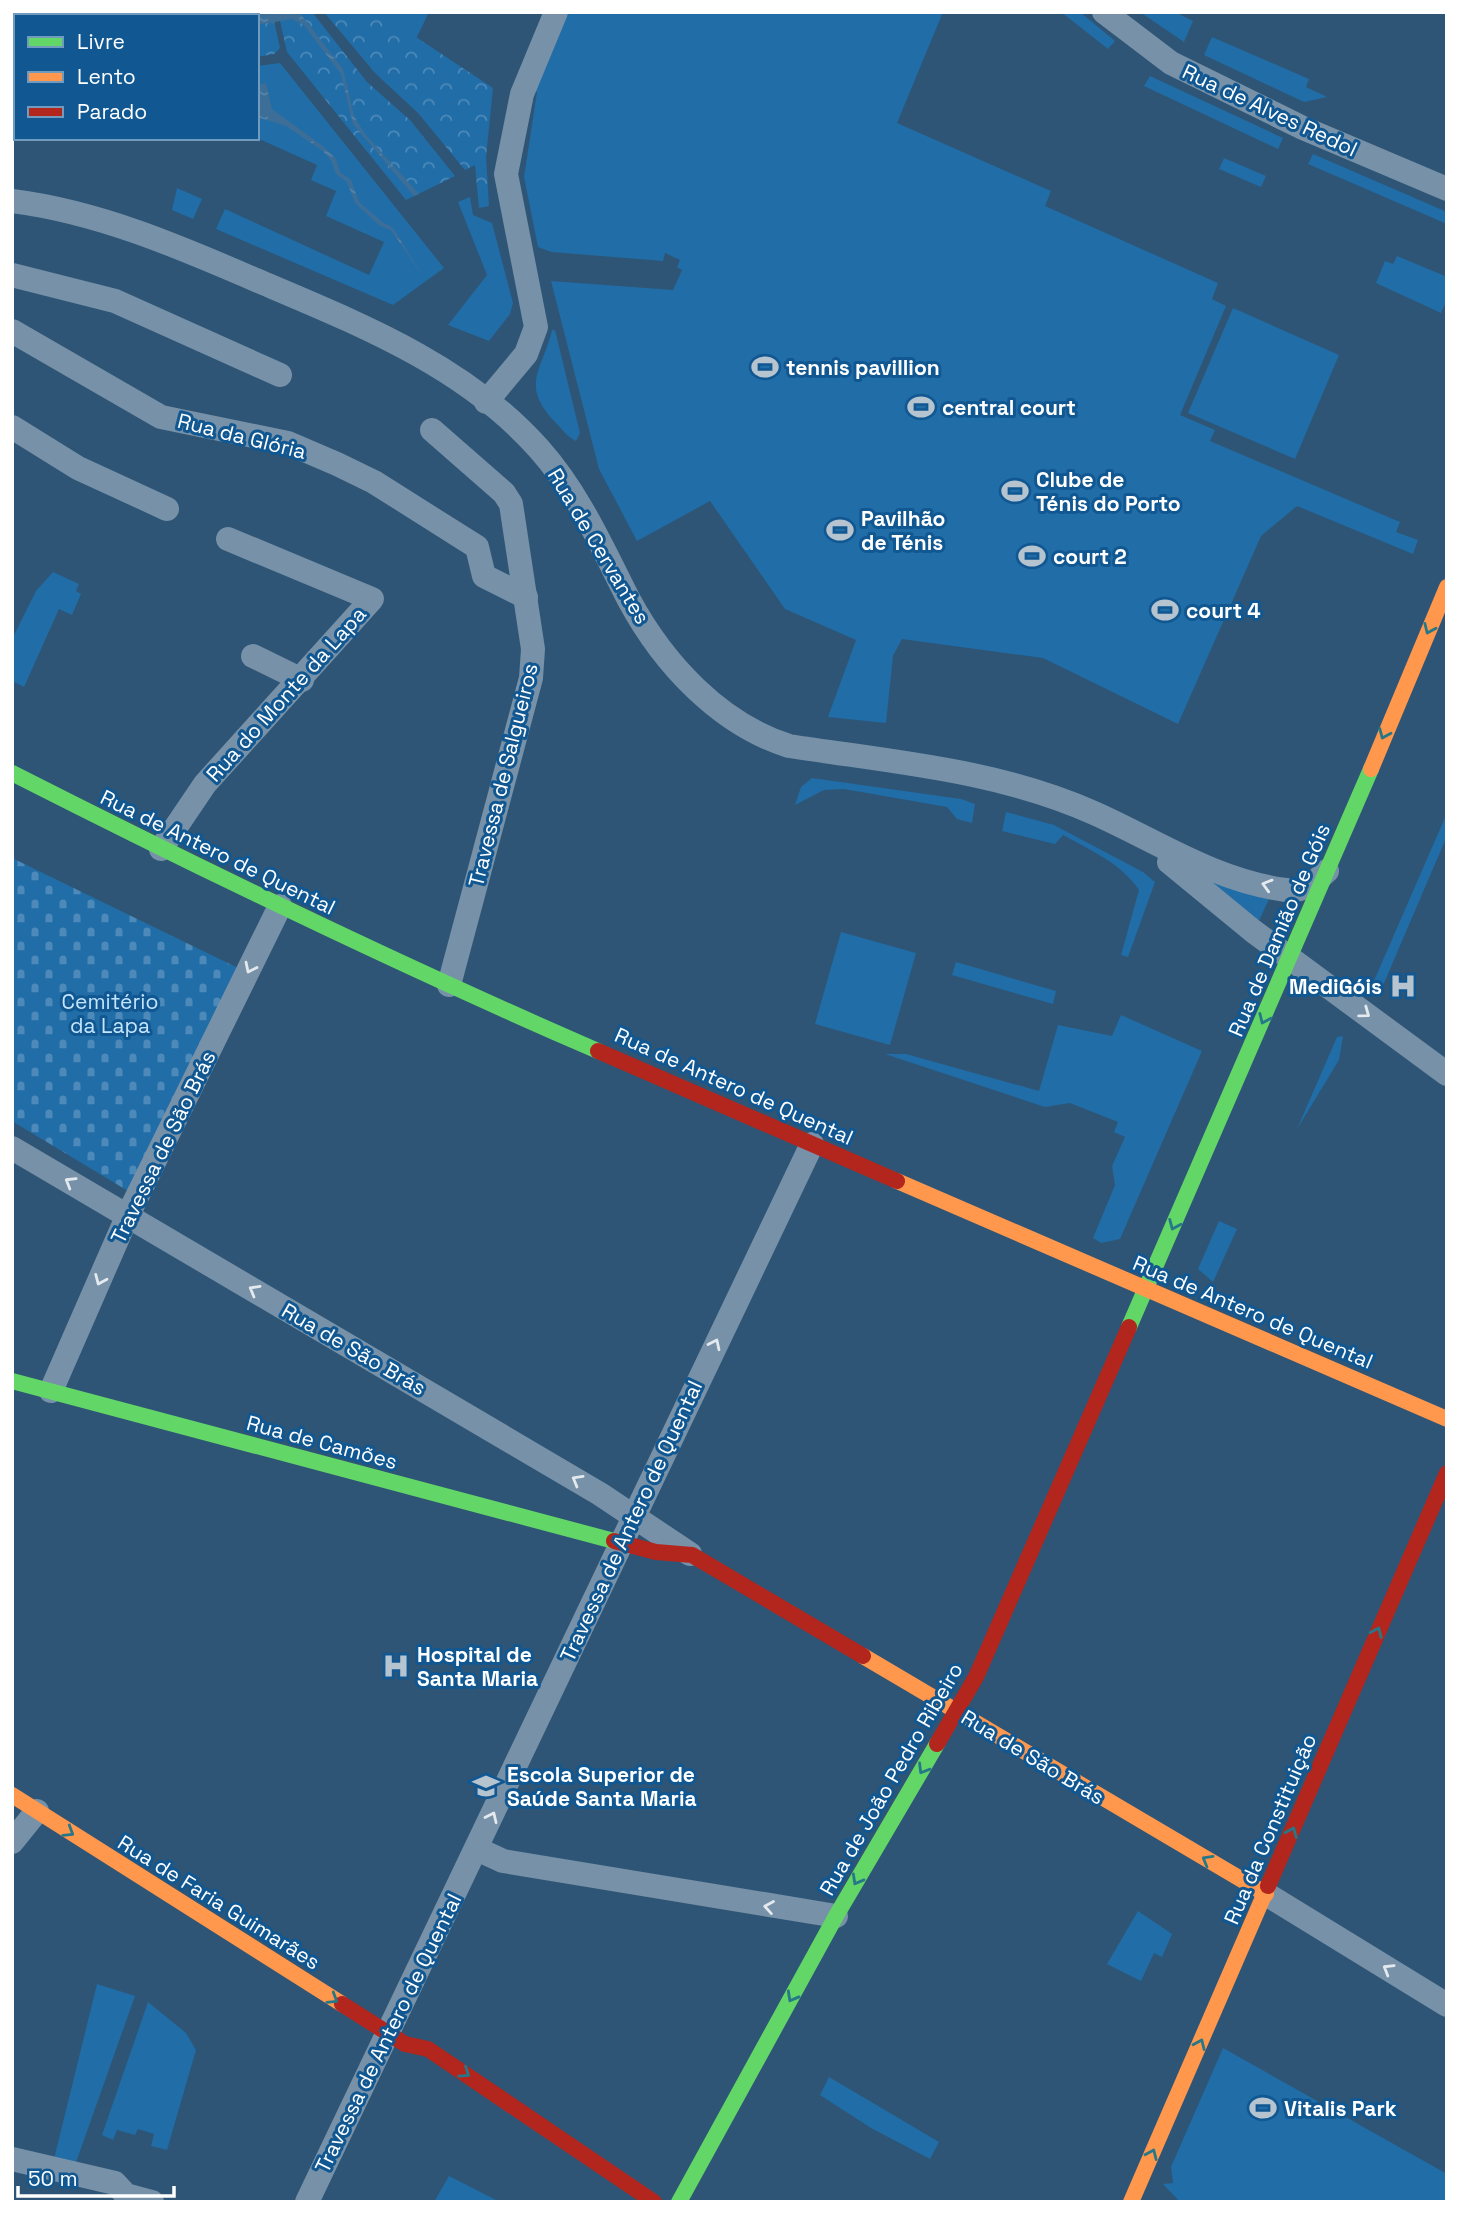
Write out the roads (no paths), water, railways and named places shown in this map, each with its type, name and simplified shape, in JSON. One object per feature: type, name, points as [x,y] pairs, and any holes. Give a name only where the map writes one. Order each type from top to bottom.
[{"type":"main road","name":"Rua de Damião de Góis","points":[[1146,1287],[1291,957],[1447,587]]},
{"type":"main road","name":"Rua de Antero de Quental","points":[[12,773],[161,849],[449,985],[1447,1419]]},
{"type":"main road","name":"Rua de João Pedro Ribeiro","points":[[679,2202],[836,1916],[959,1711],[1146,1287]]},
{"type":"main road","name":"Rua de Camões","points":[[12,1381],[622,1543]]},
{"type":"main road","name":"Rua da Constituição","points":[[1131,2202],[1447,1473]]},
{"type":"main road","name":"Rua de São Brás","points":[[622,1543],[692,1556],[741,1582],[922,1693],[959,1711],[1137,1820],[1266,1894]]},
{"type":"main road","name":"Rua de Faria Guimarães","points":[[12,1795],[395,2038],[428,2049],[654,2202]]},
{"type":"main road","name":"Rua de Faria Guimarães","points":[[395,2038],[417,2062]]},
{"type":"main road","points":[[452,2085],[614,2193]]},
{"type":"street","points":[[486,402],[526,355],[536,327],[506,174],[522,94],[556,12]]},
{"type":"street","name":"Rua de Alves Redol","points":[[1104,12],[1171,63],[1303,128],[1447,189]]},
{"type":"street","name":"Rua de Cervantes","points":[[12,201],[104,221],[156,238],[344,317],[416,353],[486,402],[524,433],[559,475],[609,558],[630,602],[660,646],[715,707],[742,726],[789,746],[970,773],[1028,789],[1094,813],[1197,866],[1283,890],[1303,889],[1327,870]]},
{"type":"street","points":[[12,275],[115,301],[280,375]]},
{"type":"street","name":"Rua da Glória","points":[[12,331],[162,417],[288,443],[374,482],[477,547],[484,576],[526,597]]},
{"type":"street","points":[[12,427],[78,468],[167,509]]},
{"type":"street","name":"Travessa de Salgueiros","points":[[432,430],[504,494],[511,504],[533,649],[531,678],[449,985]]},
{"type":"street","name":"Rua do Monte da Lapa","points":[[161,849],[205,783],[302,680],[372,599],[228,539]]},
{"type":"street","points":[[253,656],[302,680]]},
{"type":"street","name":"Rua de Cervantes","points":[[1152,844],[1175,868],[1447,1074]]},
{"type":"street","name":"Travessa de São Brás","points":[[51,1391],[127,1217],[280,906]]},
{"type":"street","name":"Travessa de Antero de Quental","points":[[307,2202],[395,2038],[477,1849],[812,1144]]},
{"type":"street","name":"Rua de São Brás","points":[[12,1148],[634,1517],[692,1556]]},
{"type":"street","points":[[12,1842],[37,1811]]},
{"type":"street","points":[[477,1849],[503,1861],[836,1916]]},
{"type":"street","points":[[1266,1894],[1447,2005]]},
{"type":"street","points":[[12,2159],[115,2183],[126,2194],[152,2202]]},
{"type":"water","points":[[299,12],[343,69],[354,116],[365,134],[419,194],[414,196],[353,124],[341,74],[304,25],[292,19],[259,25],[257,14]]},
{"type":"water","points":[[266,83],[272,109],[336,159],[340,172],[351,180],[359,202],[393,228],[424,278],[391,230],[380,226],[355,203],[347,182],[336,174],[332,162],[323,151],[286,126],[259,118],[259,85]]},
{"type":"place","name":"tennis pavillion","points":[[765,367]]},
{"type":"place","name":"central court","points":[[921,407]]},
{"type":"place","name":"Clube de Ténis do Porto","points":[[1015,491]]},
{"type":"place","name":"Pavilhão de Ténis","points":[[840,530]]},
{"type":"place","name":"court 2","points":[[1032,556]]},
{"type":"place","name":"court 4","points":[[1165,610]]},
{"type":"place","name":"MediGóis","points":[[1403,986]]},
{"type":"place","name":"Hospital de Santa Maria","points":[[396,1666]]},
{"type":"place","name":"Escola Superior de Saúde Santa Maria","points":[[486,1786]]},
{"type":"place","name":"Vitalis Park","points":[[1263,2108]]},
{"type":"park label","name":"Cemitério da Lapa","points":[[110,1013]]}]
